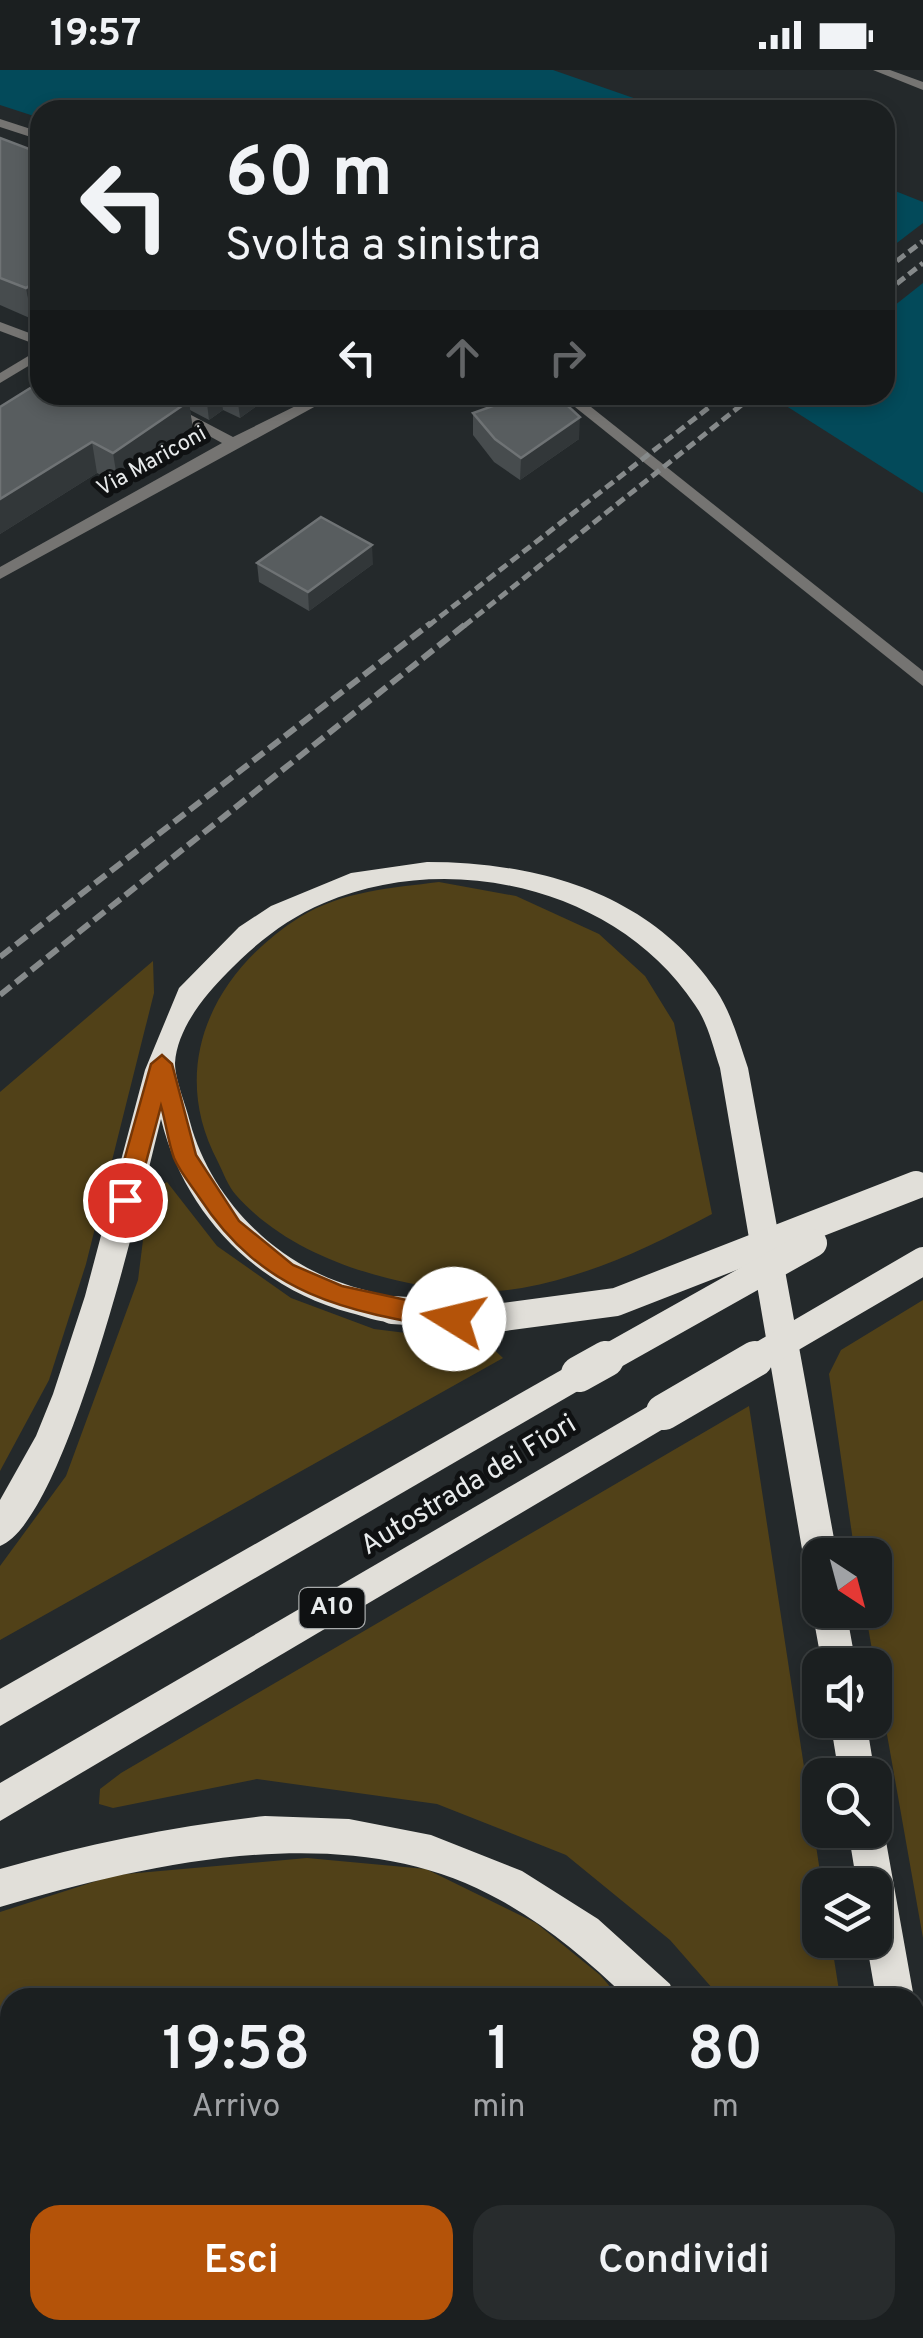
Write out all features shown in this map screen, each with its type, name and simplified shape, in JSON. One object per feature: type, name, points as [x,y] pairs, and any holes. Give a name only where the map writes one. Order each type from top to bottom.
[{"type":"highway","points":[[0,1530],[54,1438],[97,1303],[162,1064],[190,995],[236,945],[282,911],[344,884],[400,870],[467,870],[521,877],[584,897],[638,926],[673,957],[708,1000],[734,1068],[817,1538]]},
{"type":"highway","points":[[162,1064],[186,1158],[231,1228],[285,1272],[338,1296],[392,1310],[454,1319],[508,1319],[564,1314],[616,1302],[919,1183]]},
{"type":"highway","name":"Autostrada dei Fiori","points":[[0,1709],[579,1374],[919,1183]]},
{"type":"highway","name":"Autostrada dei Fiori","points":[[0,1803],[923,1262]]},
{"type":"highway","points":[[0,1888],[133,1851],[239,1836],[330,1835],[410,1846],[479,1868],[552,1906],[620,1959],[647,1988]]},
{"type":"highway","points":[[869,1848],[893,1988]]},
{"type":"street","points":[[889,72],[923,86]]},
{"type":"street","points":[[0,123],[30,133]]},
{"type":"street","points":[[0,326],[30,338]]},
{"type":"street","points":[[0,379],[30,359]]},
{"type":"street","points":[[161,405],[233,444]]},
{"type":"street","name":"Via Mariconi","points":[[0,574],[309,405]]},
{"type":"street","points":[[580,405],[923,680]]},
{"type":"shaded area","points":[[439,882],[516,896],[599,934],[645,976],[674,1023],[712,1214],[573,1276],[522,1288],[471,1291],[403,1282],[325,1257],[268,1225],[236,1195],[203,1126],[197,1091],[199,1057],[207,1024],[222,993],[269,939],[316,908],[368,892]]},
{"type":"shaded area","points":[[153,961],[154,993],[86,1264],[49,1380],[0,1471],[0,1092]]},
{"type":"shaded area","points":[[167,1182],[217,1246],[291,1298],[374,1329],[487,1343],[503,1358],[0,1640],[0,1566],[66,1476],[138,1280],[149,1192]]},
{"type":"shaded area","points":[[923,1300],[923,1938],[888,1738],[892,1738],[892,1648],[872,1648],[868,1628],[892,1628],[892,1538],[853,1538],[829,1374],[841,1350]]},
{"type":"shaded area","points":[[749,1406],[803,1758],[802,1848],[816,1848],[819,1868],[802,1868],[802,1958],[834,1958],[839,1988],[712,1988],[670,1940],[566,1855],[437,1804],[257,1779],[113,1808],[99,1804],[100,1789],[121,1773]]},
{"type":"shaded area","points":[[307,1858],[426,1869],[536,1923],[611,1988],[0,1988],[0,1912],[115,1875]]},
{"type":"water","points":[[0,70],[553,70],[639,100],[30,100],[30,115],[0,105]]},
{"type":"water","points":[[895,191],[923,202],[923,493],[785,405],[895,405]]},
{"type":"pier","points":[[923,223],[923,283],[895,305],[895,244]]},
{"type":"building","points":[[0,138],[30,149],[30,285],[26,288],[0,278]]},
{"type":"building","points":[[30,388],[30,405],[183,405],[113,453],[92,442],[0,499],[0,407]]},
{"type":"building","points":[[496,405],[567,405],[580,417],[521,458],[495,439],[473,413]]},
{"type":"building","points":[[321,517],[372,545],[308,592],[257,563]]},
{"type":"railway","points":[[895,262],[923,241]]},
{"type":"railway","points":[[895,285],[923,263]]},
{"type":"railway","points":[[428,626],[712,405]]},
{"type":"railway","points":[[464,626],[741,405]]},
{"type":"railway","points":[[0,957],[431,623]]},
{"type":"railway","points":[[0,995],[467,623]]},
{"type":"route","points":[[125,1200],[162,1064],[186,1158],[231,1228],[285,1272],[338,1296],[392,1310],[454,1319]]}]
